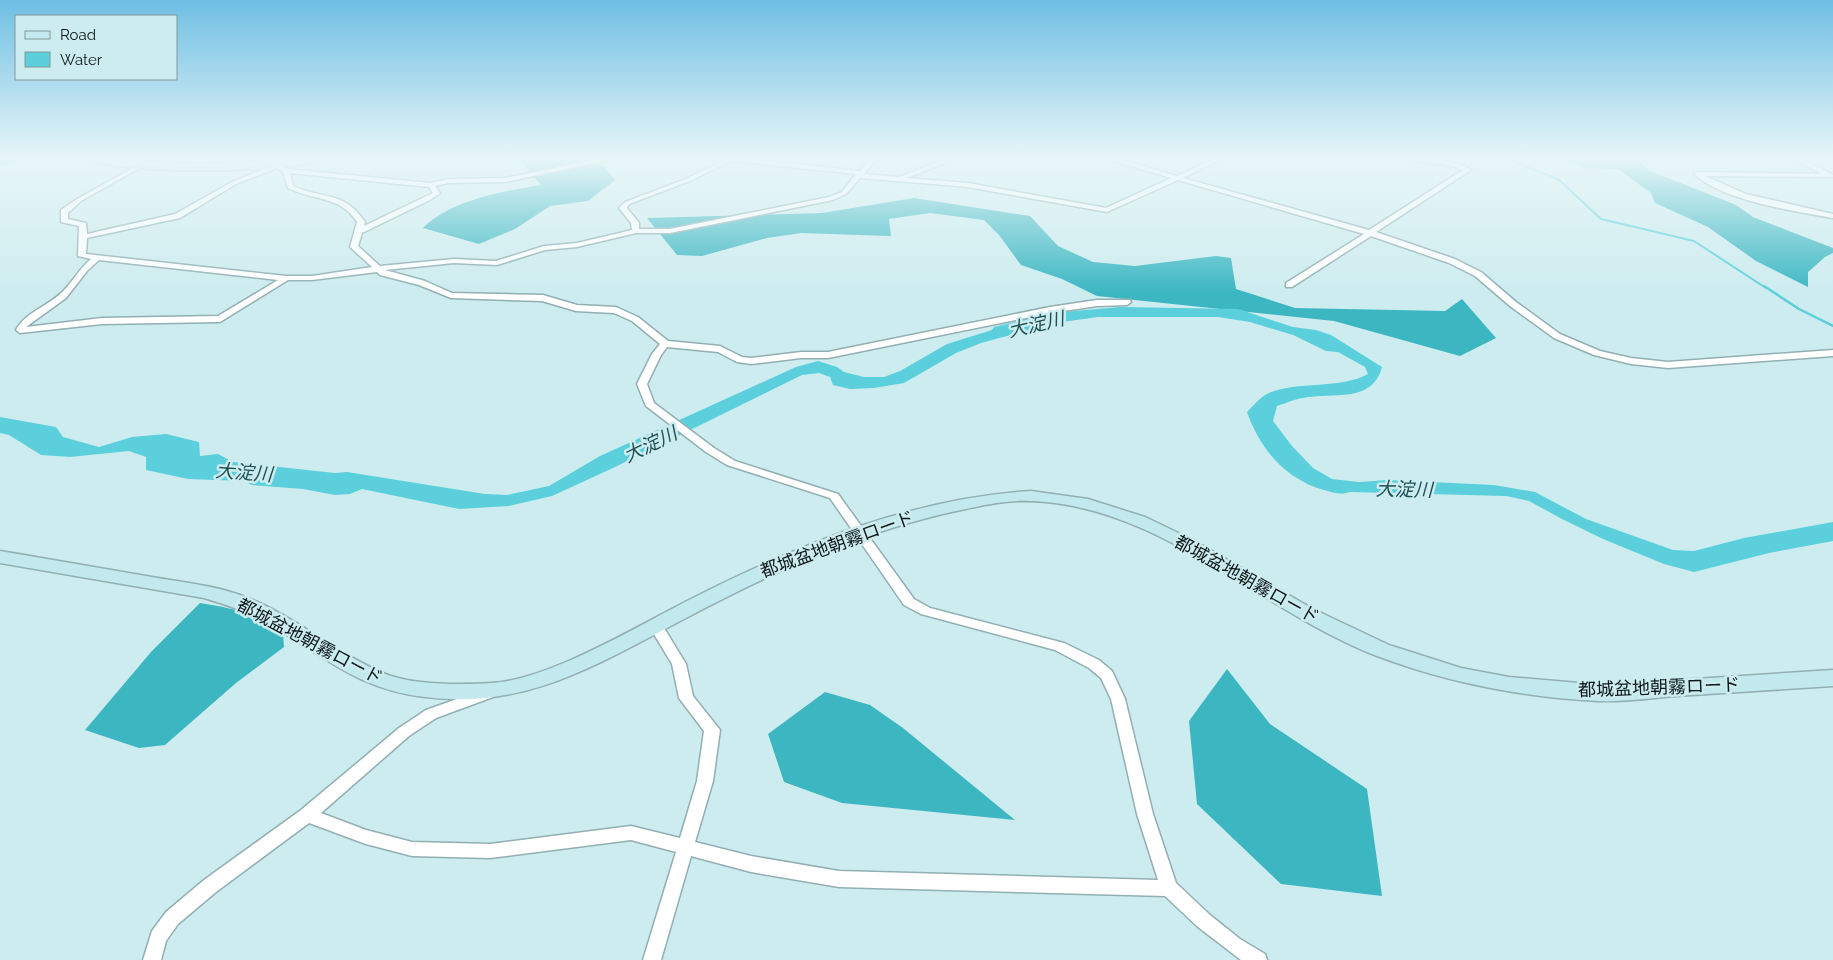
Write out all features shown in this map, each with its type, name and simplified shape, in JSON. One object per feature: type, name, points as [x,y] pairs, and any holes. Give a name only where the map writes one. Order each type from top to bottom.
[{"type":"street","points":[[75,203],[64,212],[64,220],[82,225],[84,246],[82,256],[286,278],[312,278],[454,262],[497,263],[544,248],[577,245],[636,231],[670,230],[811,203]]},
{"type":"street","points":[[82,237],[177,216],[200,203]]},
{"type":"street","points":[[340,203],[352,208],[361,222],[354,247],[381,269],[382,273],[399,279],[422,283],[451,295],[543,298],[576,308],[616,310],[635,319],[665,344],[720,349],[740,360],[751,362],[801,354],[828,355],[1050,310],[1097,303],[1127,302]]},
{"type":"street","points":[[357,232],[420,203]]},
{"type":"street","points":[[628,203],[623,208],[635,223],[636,231]]},
{"type":"street","points":[[1067,203],[1107,210],[1123,203]]},
{"type":"street","points":[[1264,203],[1370,233],[1452,260],[1478,274],[1513,304],[1557,336],[1597,353],[1631,361],[1668,365],[1833,353]]},
{"type":"street","points":[[1289,285],[1417,203]]},
{"type":"street","points":[[1774,203],[1833,216]]},
{"type":"street","points":[[97,258],[84,269],[63,296],[22,324],[20,330],[102,321],[220,319],[286,278]]},
{"type":"street","points":[[665,344],[657,354],[642,384],[650,404],[694,438],[731,462],[834,496],[909,602],[926,611],[1058,646],[1094,664],[1107,675],[1118,699],[1145,814],[1169,888],[1204,921],[1234,945],[1258,960]]},
{"type":"street","name":"都城盆地朝霧ロード","points":[[0,557],[205,592],[240,602],[268,615],[348,665],[387,683],[428,690],[493,692],[521,686],[578,665],[749,577],[859,532],[930,510],[995,498],[1031,496],[1088,504],[1139,521],[1187,544],[1306,614],[1341,631],[1382,650],[1460,675],[1509,685],[1602,693],[1833,678]]},
{"type":"street","points":[[652,960],[705,781],[712,730],[686,698],[679,664],[656,626]]},
{"type":"street","points":[[152,960],[158,937],[172,918],[210,886],[307,815],[404,732],[431,714],[493,692]]},
{"type":"street","points":[[307,815],[366,837],[412,849],[490,851],[631,832],[685,848],[751,864],[839,879],[1169,888]]},
{"type":"shaded area","points":[[574,203],[550,206],[515,229],[479,244],[423,228],[434,218],[462,204]]},
{"type":"shaded area","points":[[885,203],[945,203],[1030,216],[1058,246],[1093,262],[1135,266],[1216,256],[1231,258],[1236,289],[1295,308],[1445,311],[1462,299],[1496,338],[1460,356],[1334,321],[1097,296],[1062,279],[1021,265],[999,235],[984,220],[930,213],[889,219],[891,236],[801,233],[767,238],[702,256],[677,255],[647,218],[822,213]]},
{"type":"shaded area","points":[[1655,203],[1730,203],[1753,217],[1833,248],[1833,253],[1825,257],[1808,272],[1808,287],[1756,261],[1708,227]]},
{"type":"shaded area","points":[[200,603],[234,609],[264,621],[283,634],[284,647],[236,683],[165,745],[139,748],[85,730],[151,652]]},
{"type":"shaded area","points":[[1227,669],[1270,724],[1367,789],[1382,896],[1281,884],[1197,804],[1189,721]]},
{"type":"shaded area","points":[[825,692],[870,705],[903,728],[1015,820],[842,803],[784,782],[768,734]]},
{"type":"water","name":"大淀川","points":[[1120,307],[1238,309],[1293,327],[1316,330],[1331,335],[1382,367],[1377,379],[1370,387],[1361,391],[1350,394],[1315,396],[1277,406],[1273,421],[1292,446],[1313,468],[1332,479],[1359,482],[1388,480],[1494,485],[1535,492],[1586,519],[1673,550],[1694,551],[1744,538],[1833,522],[1833,541],[1769,553],[1694,572],[1664,564],[1603,539],[1529,501],[1506,496],[1334,493],[1310,485],[1297,478],[1276,461],[1259,438],[1247,412],[1261,398],[1271,392],[1356,379],[1368,374],[1365,367],[1338,352],[1326,351],[1293,335],[1250,322],[1218,317],[1098,317],[1055,323],[981,343],[956,353],[904,383],[874,388],[850,389],[833,385],[830,377],[819,373],[802,375],[552,496],[509,506],[459,509],[362,489],[350,494],[335,495],[303,489],[252,485],[244,481],[188,479],[146,470],[146,457],[129,451],[70,457],[41,455],[9,435],[0,433],[0,417],[56,427],[63,437],[99,447],[132,437],[166,434],[199,442],[200,456],[218,454],[233,462],[335,473],[347,472],[485,494],[507,495],[549,486],[600,456],[796,367],[818,361],[837,367],[844,372],[864,377],[884,377],[900,371],[947,344],[992,330],[994,327],[1052,313]]},
{"type":"waterway","points":[[1584,203],[1601,219],[1694,241],[1766,288]]},
{"type":"waterway","points":[[1764,286],[1799,309],[1833,326]]}]
